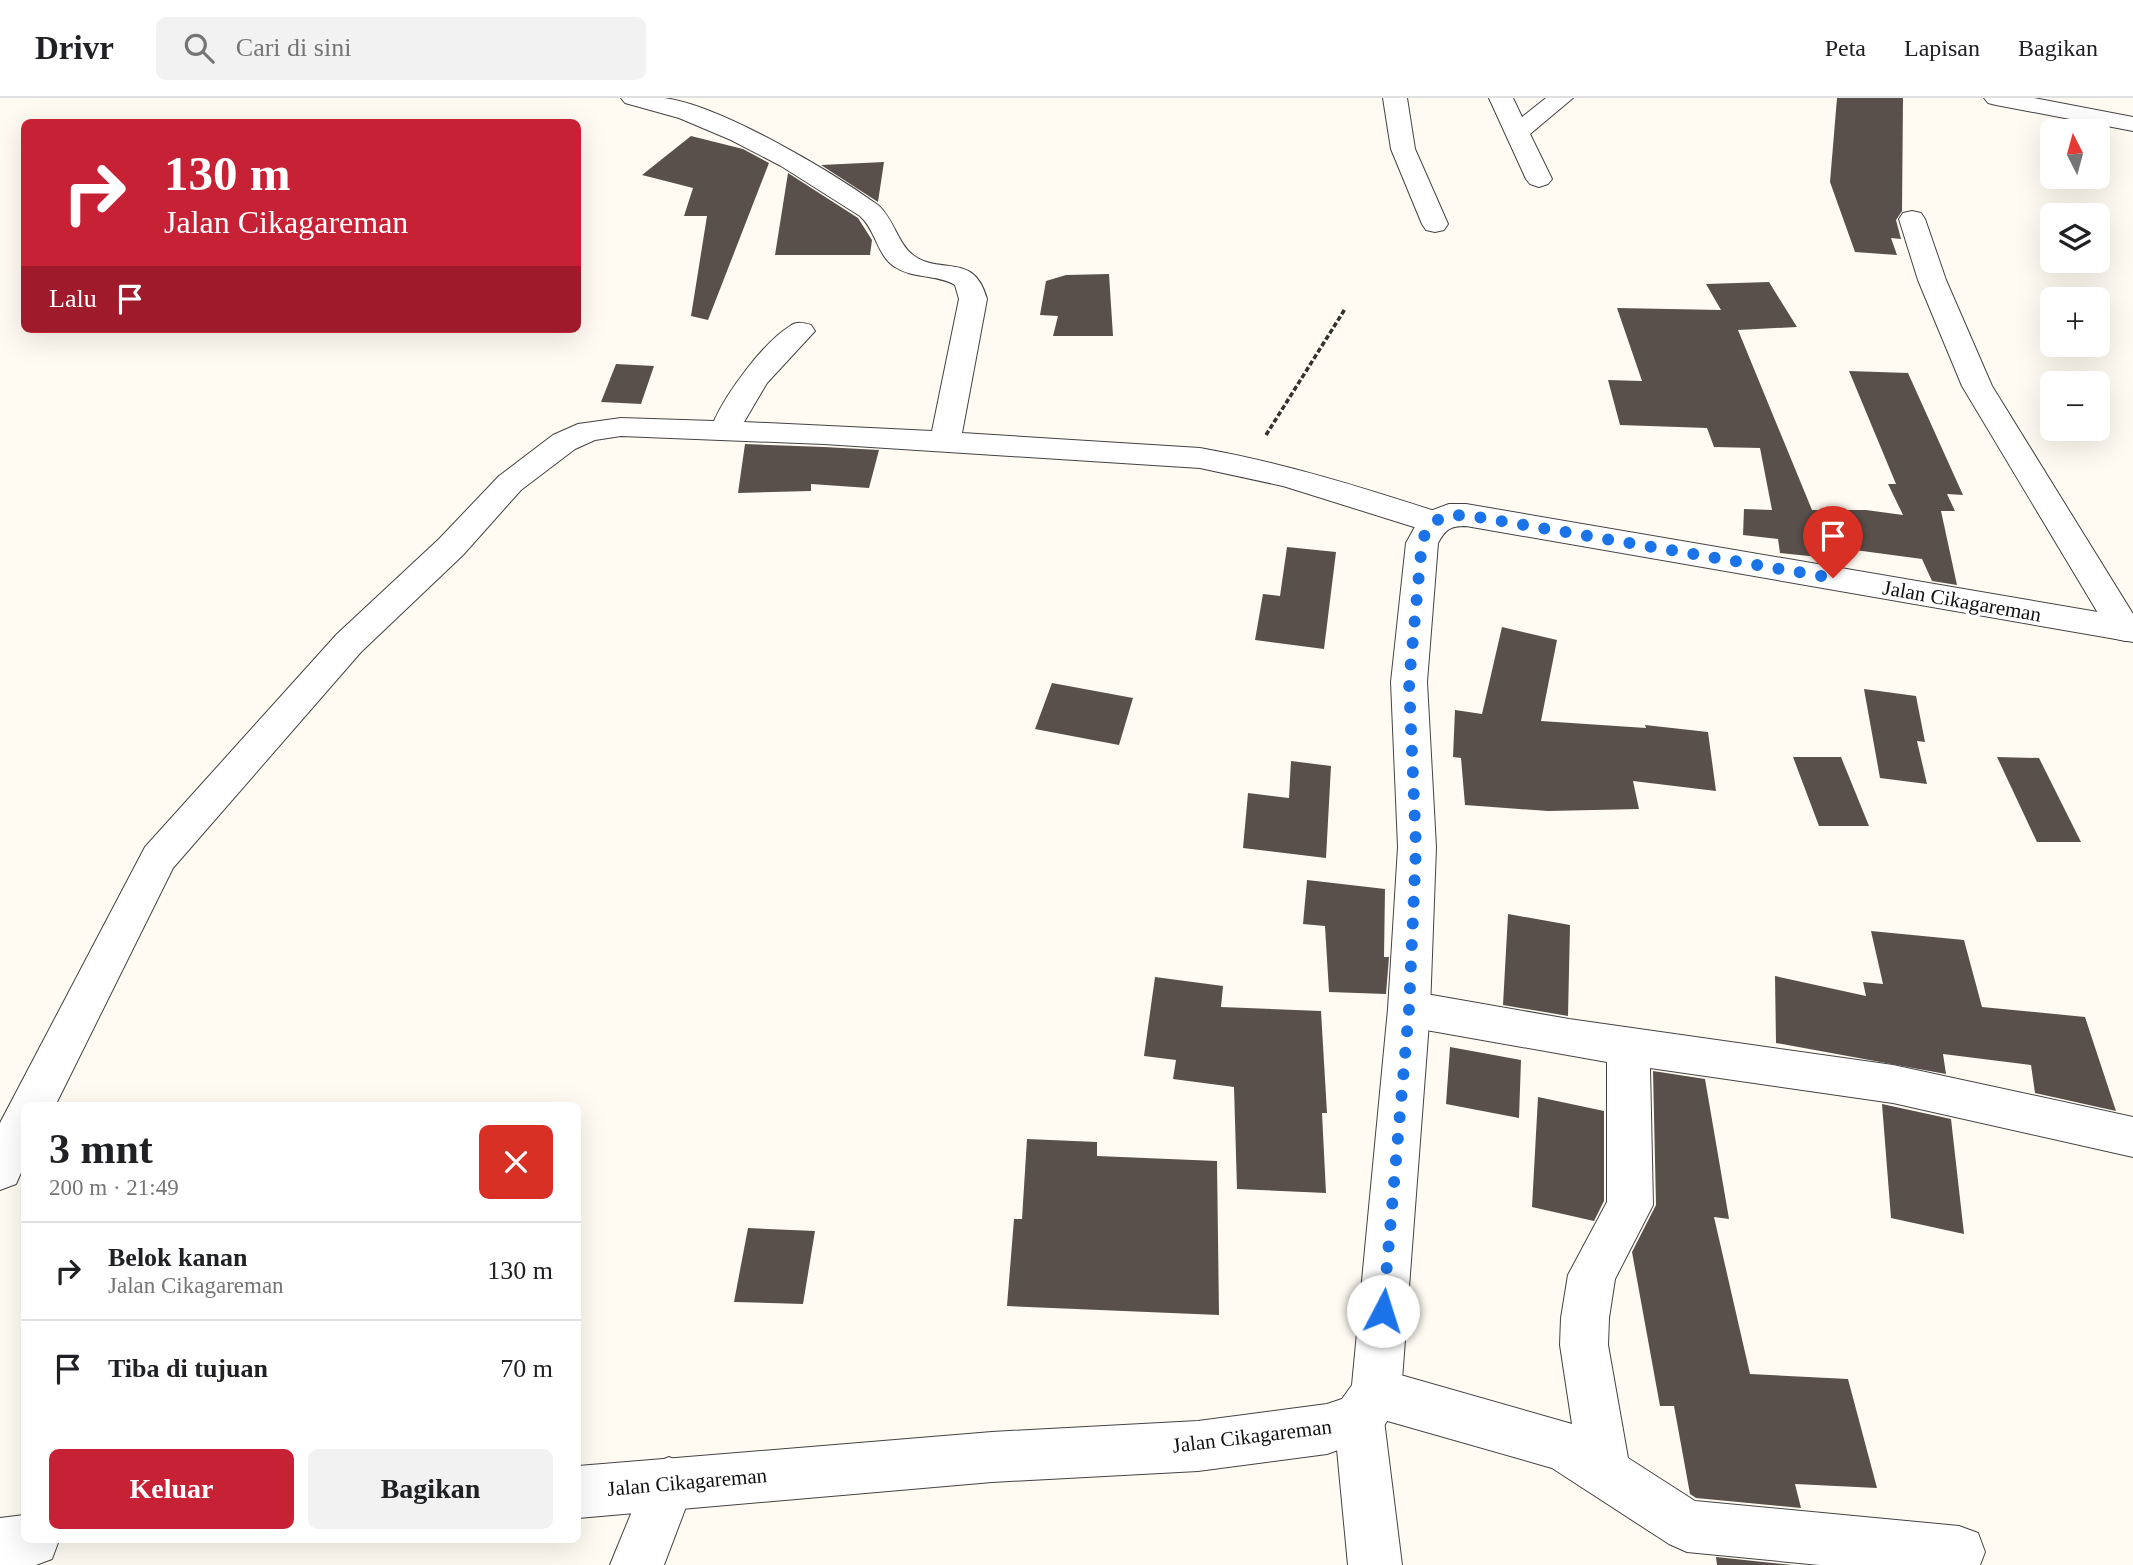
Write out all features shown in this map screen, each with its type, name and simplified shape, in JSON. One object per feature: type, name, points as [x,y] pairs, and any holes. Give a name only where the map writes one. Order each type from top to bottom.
[{"type":"street","points":[[633,98],[684,112],[774,152],[874,215],[890,238],[895,254],[905,262],[918,268],[963,276],[972,285],[974,299],[944,442]]},
{"type":"street","points":[[1395,98],[1403,149],[1435,224]]},
{"type":"street","points":[[1501,98],[1539,179]]},
{"type":"street","points":[[1517,133],[1561,98]]},
{"type":"street","points":[[1996,98],[2133,124]]},
{"type":"street","points":[[1912,219],[1933,280],[1978,386],[2129,629]]},
{"type":"street","points":[[724,432],[737,401],[756,375],[801,331]]},
{"type":"street","points":[[34,1102],[159,858],[349,643],[451,547],[510,483],[564,442],[589,431],[621,427],[1138,452],[1247,466],[1341,491],[1433,522],[1422,542],[1409,682],[1416,847],[1409,1009],[1367,1406],[1375,1565]]},
{"type":"street","name":"Jalan Cikagareman","points":[[1433,522],[1449,516],[1466,515],[2129,629]]},
{"type":"street","points":[[1409,1009],[1628,1046],[1893,1084],[2133,1138]]},
{"type":"street","points":[[1605,1473],[1584,1345],[1585,1318],[1592,1275],[1630,1205],[1628,1046]]},
{"type":"street","points":[[0,1168],[21,1127]]},
{"type":"street","points":[[1367,1406],[1564,1446],[1687,1525],[1959,1552]]},
{"type":"street","name":"Jalan Cikagareman","points":[[581,1492],[992,1457],[1198,1446],[1327,1429],[1367,1406]]},
{"type":"street","points":[[637,1565],[669,1483]]},
{"type":"street","points":[[0,1544],[21,1541]]},
{"type":"path","points":[[1247,466],[1345,309]]},
{"type":"building","points":[[1837,98],[1903,98],[1902,211],[1896,220],[1901,239],[1891,238],[1897,255],[1855,252],[1830,182]]},
{"type":"building","points":[[691,136],[743,149],[769,163],[708,320],[691,316],[707,216],[684,216],[693,188],[642,175]]},
{"type":"building","points":[[884,162],[878,202],[821,165]]},
{"type":"building","points":[[788,173],[858,218],[872,240],[870,255],[775,255]]},
{"type":"building","points":[[1109,274],[1113,336],[1053,336],[1058,316],[1040,315],[1046,281],[1066,275]]},
{"type":"building","points":[[1769,282],[1797,327],[1738,330],[1812,510],[1866,510],[1903,515],[1888,484],[1896,484],[1849,371],[1908,373],[1963,495],[1947,494],[1955,511],[1941,511],[1957,585],[1932,581],[1922,559],[1825,546],[1828,558],[1780,553],[1778,539],[1743,535],[1744,509],[1772,510],[1760,448],[1714,447],[1707,428],[1620,425],[1608,380],[1642,381],[1617,308],[1721,310],[1706,284]]},
{"type":"building","points":[[616,364],[654,366],[641,404],[601,402]]},
{"type":"building","points":[[745,444],[879,450],[869,488],[811,484],[811,491],[738,493]]},
{"type":"building","points":[[1287,547],[1336,552],[1324,649],[1255,640],[1263,594],[1280,596]]},
{"type":"building","points":[[1502,627],[1557,640],[1541,721],[1646,728],[1645,725],[1708,732],[1716,791],[1633,781],[1639,809],[1548,811],[1465,805],[1461,758],[1453,757],[1455,710],[1482,714]]},
{"type":"building","points":[[1052,683],[1133,698],[1119,745],[1035,729]]},
{"type":"building","points":[[1864,689],[1916,696],[1925,742],[1917,741],[1927,784],[1880,778]]},
{"type":"building","points":[[1793,757],[1841,757],[1869,826],[1819,826]]},
{"type":"building","points":[[1997,757],[2039,758],[2081,842],[2037,842]]},
{"type":"building","points":[[1291,761],[1331,766],[1326,858],[1243,848],[1248,793],[1289,798]]},
{"type":"building","points":[[1307,880],[1385,889],[1384,957],[1389,957],[1386,994],[1329,992],[1325,926],[1303,924]]},
{"type":"building","points":[[1508,914],[1570,925],[1568,1016],[1503,1005]]},
{"type":"building","points":[[1871,931],[1964,940],[1982,1007],[2085,1017],[2116,1111],[2035,1093],[2031,1065],[1943,1054],[1946,1074],[1776,1043],[1775,976],[1866,996],[1863,982],[1883,984]]},
{"type":"building","points":[[1155,977],[1223,986],[1221,1007],[1321,1011],[1327,1113],[1322,1113],[1326,1193],[1237,1189],[1234,1087],[1173,1079],[1176,1060],[1144,1056]]},
{"type":"building","points":[[1450,1047],[1521,1060],[1519,1118],[1446,1104]]},
{"type":"building","points":[[1653,1071],[1705,1079],[1729,1219],[1714,1217],[1750,1374],[1848,1379],[1877,1488],[1795,1484],[1801,1508],[1696,1498],[1690,1494],[1674,1406],[1660,1406],[1632,1252],[1656,1205]]},
{"type":"building","points":[[1538,1097],[1604,1111],[1604,1201],[1594,1221],[1532,1207]]},
{"type":"building","points":[[1882,1104],[1951,1119],[1964,1234],[1891,1218]]},
{"type":"building","points":[[1027,1139],[1097,1142],[1097,1156],[1217,1161],[1219,1315],[1007,1306],[1014,1219],[1022,1219]]},
{"type":"building","points":[[748,1228],[815,1231],[803,1304],[734,1302]]},
{"type":"building","points":[[1716,1557],[1793,1565],[1717,1565]]},
{"type":"route","points":[[1383,1311],[1409,1009],[1416,847],[1409,682],[1422,542],[1426,531],[1433,522],[1449,516],[1466,515],[1833,578]]}]
